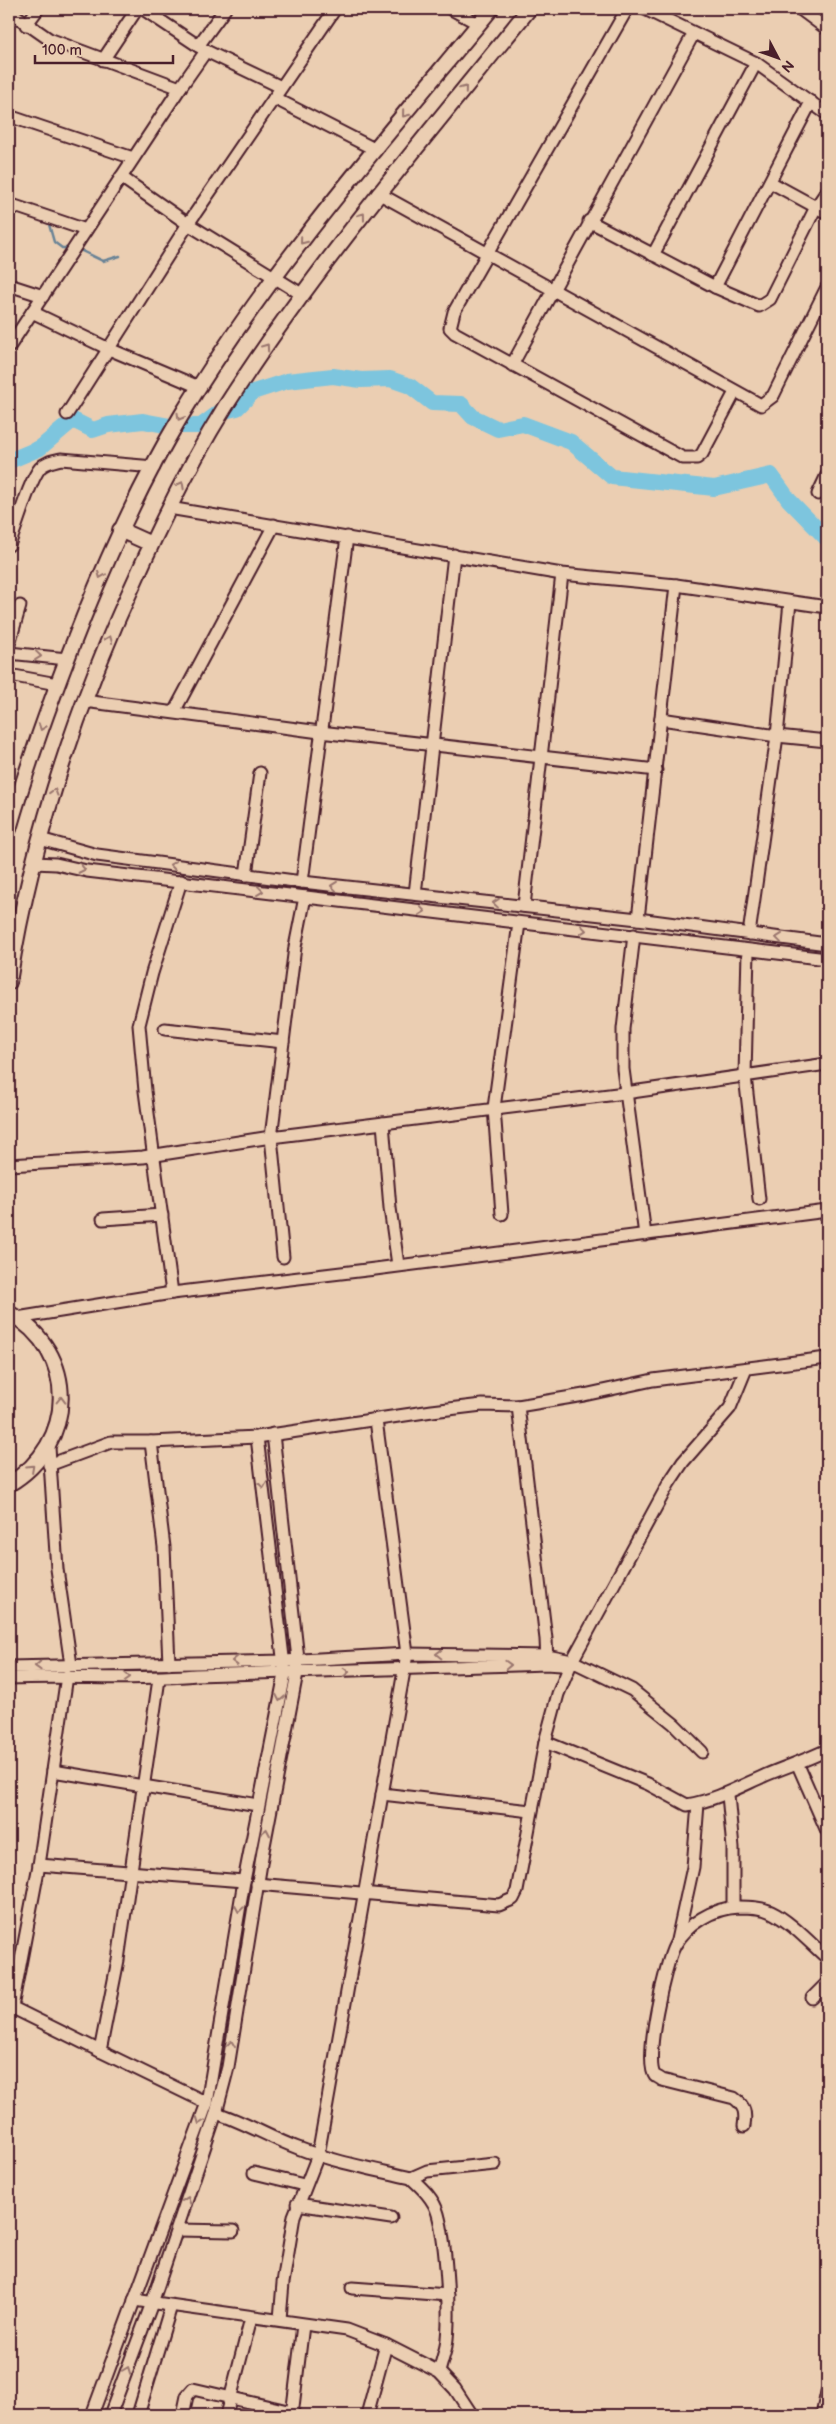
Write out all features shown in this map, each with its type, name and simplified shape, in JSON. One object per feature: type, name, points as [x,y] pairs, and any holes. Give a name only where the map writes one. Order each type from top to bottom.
[{"type":"main road","points":[[9,829],[23,781],[66,659],[120,530],[180,417],[275,276],[491,9]]},
{"type":"main road","points":[[9,982],[14,925],[84,701],[118,617],[169,508],[224,408],[303,295],[378,194],[529,9]]},
{"type":"main road","points":[[120,530],[151,544]]},
{"type":"main road","points":[[9,1484],[37,1463],[48,1447],[60,1412],[59,1376],[44,1343],[32,1329],[13,1315]]},
{"type":"street","points":[[26,25],[38,9]]},
{"type":"street","points":[[103,60],[137,9]]},
{"type":"street","points":[[143,9],[202,49],[281,87]]},
{"type":"street","points":[[9,347],[180,88],[225,9]]},
{"type":"street","points":[[67,414],[188,224],[335,9]]},
{"type":"street","points":[[451,9],[479,24]]},
{"type":"street","points":[[627,9],[454,312],[450,328],[455,333],[512,365],[684,458],[691,459],[702,454],[735,392]]},
{"type":"street","points":[[644,9],[756,63],[827,114]]},
{"type":"street","points":[[800,9],[827,29]]},
{"type":"street","points":[[9,11],[48,39],[180,88]]},
{"type":"street","points":[[512,365],[589,221],[694,33]]},
{"type":"street","points":[[653,255],[756,63]]},
{"type":"street","points":[[274,98],[376,150]]},
{"type":"street","points":[[715,287],[811,102]]},
{"type":"street","points":[[9,116],[133,158]]},
{"type":"street","points":[[121,177],[188,224],[303,295]]},
{"type":"street","points":[[770,182],[827,213]]},
{"type":"street","points":[[589,221],[715,287],[759,306],[770,299],[816,207],[827,191]]},
{"type":"street","points":[[378,194],[761,405],[773,396],[827,287]]},
{"type":"street","points":[[9,204],[86,230]]},
{"type":"street","points":[[9,285],[43,296]]},
{"type":"street","points":[[32,312],[108,348],[199,387]]},
{"type":"street","points":[[9,545],[34,478],[40,467],[49,462],[60,459],[154,467]]},
{"type":"street","points":[[818,494],[827,475]]},
{"type":"street","points":[[169,508],[562,574],[676,584],[827,607]]},
{"type":"street","points":[[174,712],[274,525]]},
{"type":"street","points":[[302,882],[320,732],[347,537]]},
{"type":"street","points":[[415,894],[430,744],[454,555]]},
{"type":"street","points":[[524,906],[562,574]]},
{"type":"street","points":[[638,919],[676,584]]},
{"type":"street","points":[[749,934],[777,736],[790,602]]},
{"type":"street","points":[[9,644],[20,606]]},
{"type":"street","points":[[9,653],[66,659]]},
{"type":"street","points":[[9,675],[56,684]]},
{"type":"street","points":[[84,701],[320,732],[656,770]]},
{"type":"street","points":[[661,719],[827,742]]},
{"type":"street","points":[[246,875],[260,773]]},
{"type":"street","points":[[40,839],[96,855],[229,873],[638,919],[827,944]]},
{"type":"street","points":[[34,863],[56,864],[87,871],[827,959]]},
{"type":"street","points":[[228,887],[229,873]]},
{"type":"street","points":[[172,1292],[145,1091],[139,1025],[152,973],[182,881]]},
{"type":"street","points":[[283,1257],[271,1137],[295,947],[305,897]]},
{"type":"street","points":[[553,926],[555,910]]},
{"type":"street","points":[[502,1214],[494,1108],[519,923]]},
{"type":"street","points":[[634,935],[623,1029],[623,1069],[645,1235]]},
{"type":"street","points":[[748,950],[745,1076],[759,1199]]},
{"type":"street","points":[[165,1029],[283,1042]]},
{"type":"street","points":[[9,1166],[154,1155],[271,1137],[625,1093],[827,1064]]},
{"type":"street","points":[[383,1123],[390,1208],[398,1265]]},
{"type":"street","points":[[13,1315],[172,1292],[827,1211]]},
{"type":"street","points":[[103,1219],[162,1215]]},
{"type":"street","points":[[49,1465],[111,1442],[257,1437],[482,1405],[518,1406],[584,1395],[629,1384],[827,1358]]},
{"type":"street","points":[[257,1884],[499,1905],[513,1899],[517,1891],[545,1742],[558,1694],[669,1483],[683,1462],[730,1408],[746,1369]]},
{"type":"street","points":[[518,1406],[547,1660]]},
{"type":"street","points":[[280,2319],[283,2283],[297,2204],[318,2155],[363,1894],[408,1654],[376,1420]]},
{"type":"street","points":[[110,2415],[177,2230],[216,2113],[228,2067],[257,1884],[297,1673],[298,1659],[273,1434]]},
{"type":"street","points":[[92,2415],[207,2103],[249,1849],[284,1674],[284,1660],[257,1437]]},
{"type":"street","points":[[152,1442],[164,1547],[169,1664]]},
{"type":"street","points":[[48,1447],[57,1569],[69,1671],[39,1865],[10,2006],[207,2103]]},
{"type":"street","points":[[9,1667],[104,1671],[195,1662],[408,1654],[547,1660],[574,1664],[632,1690],[674,1724],[702,1752]]},
{"type":"street","points":[[104,1671],[158,1679],[196,1675],[405,1670],[547,1660]]},
{"type":"street","points":[[195,1662],[196,1675]]},
{"type":"street","points":[[9,1678],[69,1671]]},
{"type":"street","points":[[100,2051],[118,1960],[145,1786],[158,1679]]},
{"type":"street","points":[[545,1742],[648,1784],[687,1806],[728,1794],[765,1776],[798,1765],[827,1750]]},
{"type":"street","points":[[798,1765],[827,1831]]},
{"type":"street","points":[[53,1771],[258,1805]]},
{"type":"street","points":[[382,1794],[532,1811]]},
{"type":"street","points":[[728,1794],[733,1848],[733,1907]]},
{"type":"street","points":[[698,1804],[693,1867],[675,1945],[667,1965],[658,2001],[654,2032],[653,2070],[656,2076],[662,2080],[734,2098],[742,2104],[746,2114],[744,2126]]},
{"type":"street","points":[[249,1849],[263,1851]]},
{"type":"street","points":[[39,1865],[130,1874],[244,1881]]},
{"type":"street","points":[[675,1945],[690,1927],[713,1912],[733,1907],[756,1907],[770,1911],[827,1958]]},
{"type":"street","points":[[812,1998],[827,1983]]},
{"type":"street","points":[[213,2065],[228,2067]]},
{"type":"street","points":[[216,2113],[238,2119],[296,2148],[410,2178],[432,2201],[438,2214],[448,2295],[446,2345],[439,2372]]},
{"type":"street","points":[[410,2178],[427,2171],[495,2164]]},
{"type":"street","points":[[254,2173],[304,2185]]},
{"type":"street","points":[[297,2204],[391,2218]]},
{"type":"street","points":[[177,2230],[233,2231]]},
{"type":"street","points":[[352,2288],[448,2295]]},
{"type":"street","points":[[134,2300],[251,2318],[280,2319],[303,2325],[347,2330],[386,2345],[439,2372],[456,2389],[472,2415]]},
{"type":"street","points":[[138,2415],[171,2306]]},
{"type":"street","points":[[226,2415],[251,2318]]},
{"type":"street","points":[[183,2415],[187,2396],[193,2389],[292,2414],[303,2325]]},
{"type":"street","points":[[367,2415],[386,2345]]},
{"type":"street","points":[[822,2415],[827,2392]]},
{"type":"waterway","points":[[9,213],[22,213]]},
{"type":"waterway","points":[[48,221],[54,242],[62,248],[70,248]]},
{"type":"waterway","points":[[78,249],[103,261],[120,256]]},
{"type":"waterway","points":[[9,461],[40,448],[73,420],[93,430],[108,425],[143,421],[170,426],[201,426],[220,412],[237,408],[253,392],[287,381],[333,376],[361,380],[390,379],[410,386],[432,403],[461,404],[473,417],[498,429],[523,424],[571,442],[612,477],[714,488],[771,475],[789,500],[827,539]]}]
